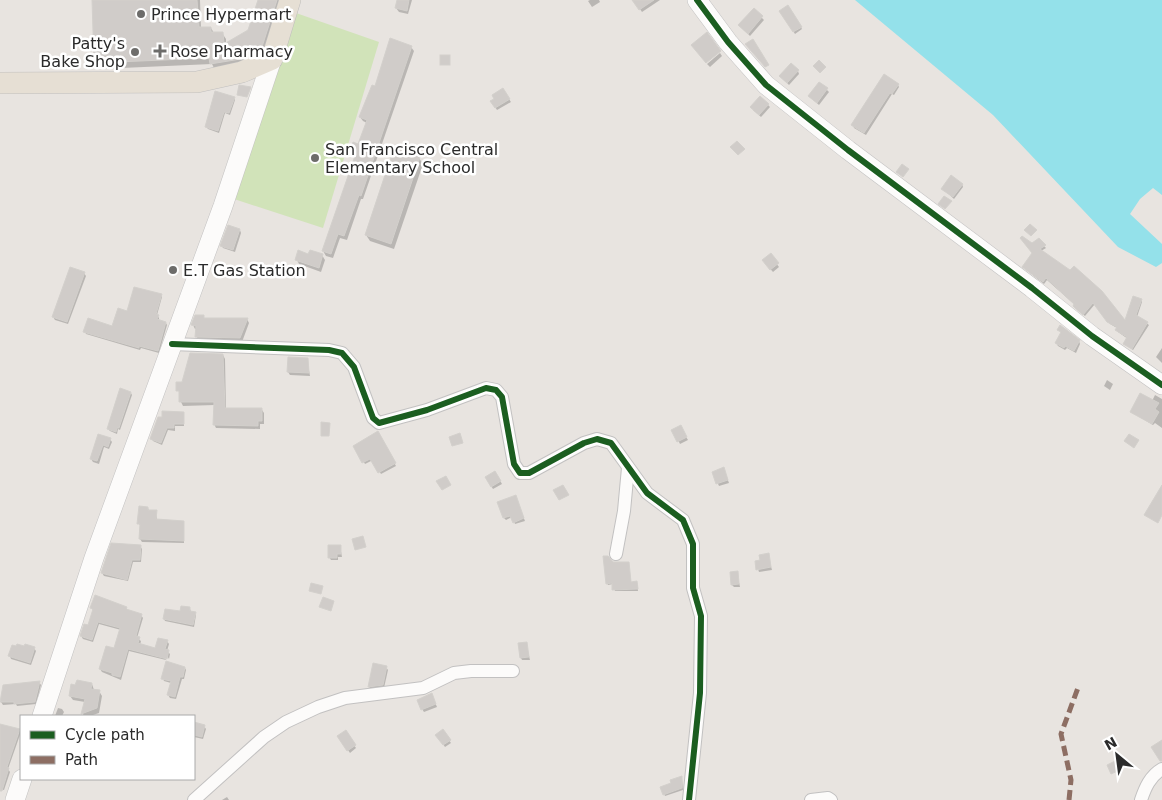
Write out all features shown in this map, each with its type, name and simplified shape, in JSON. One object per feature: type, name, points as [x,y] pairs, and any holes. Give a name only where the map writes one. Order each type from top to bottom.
[{"type":"main road","points":[[42,715],[94,558],[223,206],[290,0]]},
{"type":"main road","points":[[697,0],[728,42],[766,85],[1092,336],[1162,385]]},
{"type":"main road","points":[[0,83],[197,82],[242,72],[272,59]]},
{"type":"main road","points":[[15,800],[22,780]]},
{"type":"street","points":[[172,344],[329,350],[342,353],[354,367],[373,418],[379,423],[427,410],[486,388],[496,390],[502,397],[514,464],[520,473],[530,473],[597,439],[611,442],[647,493],[683,520],[693,544],[693,588],[700,616],[700,693],[689,800]]},
{"type":"street","points":[[616,554],[624,511],[628,468]]},
{"type":"street","points":[[194,800],[264,737],[286,722],[318,707],[345,698],[422,688],[454,673],[513,671]]},
{"type":"street","points":[[1140,800],[1145,787],[1155,773],[1162,769]]},
{"type":"street","points":[[811,800],[828,798],[831,800]]},
{"type":"green space","points":[[296,13],[379,42],[323,228],[234,199]]},
{"type":"water","points":[[855,0],[1162,0],[1162,195],[1153,188],[1140,199],[1130,214],[1162,244],[1162,263],[1156,267],[1118,247],[993,115]]},
{"type":"building","points":[[92,0],[197,0],[199,27],[211,27],[211,32],[223,32],[224,44],[248,30],[258,0],[277,0],[261,50],[241,59],[210,64],[209,58],[94,63]]},
{"type":"building","points":[[397,0],[409,0],[407,11],[395,8]]},
{"type":"building","points":[[632,0],[654,0],[639,10]]},
{"type":"building","points":[[788,5],[802,27],[793,32],[779,11]]},
{"type":"building","points":[[754,8],[763,16],[748,34],[738,25]]},
{"type":"building","points":[[707,32],[721,51],[706,63],[691,45]]},
{"type":"building","points":[[390,38],[412,46],[361,196],[359,195],[344,236],[338,234],[331,254],[322,251],[356,153],[350,151],[353,142],[358,144],[367,120],[359,117],[372,85],[375,86]]},
{"type":"building","points":[[753,39],[769,65],[765,67],[745,44]]},
{"type":"building","points":[[440,55],[450,55],[450,65],[440,65]]},
{"type":"building","points":[[819,60],[826,67],[820,73],[813,66]]},
{"type":"building","points":[[791,63],[799,70],[787,83],[779,76]]},
{"type":"building","points":[[884,74],[899,84],[892,94],[890,93],[864,133],[851,125]]},
{"type":"building","points":[[819,82],[828,88],[817,103],[808,96]]},
{"type":"building","points":[[239,85],[251,87],[247,97],[237,95]]},
{"type":"building","points":[[503,88],[510,99],[495,108],[490,101],[494,99],[492,95]]},
{"type":"building","points":[[215,91],[235,97],[229,113],[224,112],[218,131],[205,127]]},
{"type":"building","points":[[760,96],[769,104],[759,115],[750,107]]},
{"type":"building","points":[[737,141],[745,149],[738,155],[730,147]]},
{"type":"building","points":[[394,148],[420,157],[391,244],[365,235]]},
{"type":"building","points":[[902,164],[909,169],[903,177],[896,172]]},
{"type":"building","points":[[951,175],[963,184],[953,197],[941,189]]},
{"type":"building","points":[[944,196],[952,201],[945,209],[938,204]]},
{"type":"building","points":[[1030,224],[1037,230],[1031,236],[1024,230]]},
{"type":"building","points":[[228,225],[240,229],[233,250],[220,246]]},
{"type":"building","points":[[1022,236],[1032,243],[1039,238],[1046,245],[1040,249],[1070,270],[1074,266],[1102,291],[1125,320],[1133,296],[1142,299],[1136,315],[1148,322],[1132,349],[1123,344],[1127,337],[1115,330],[1117,327],[1107,322],[1093,303],[1083,315],[1046,278],[1043,282],[1022,267],[1032,253],[1020,238]]},
{"type":"building","points":[[298,250],[308,254],[310,250],[323,254],[319,268],[295,260]]},
{"type":"building","points":[[771,253],[779,263],[770,270],[762,260]]},
{"type":"building","points":[[70,267],[85,272],[67,322],[52,317]]},
{"type":"building","points":[[134,287],[162,294],[156,314],[159,315],[157,319],[166,322],[158,351],[139,346],[139,348],[83,332],[88,318],[112,326],[118,308],[127,311]]},
{"type":"building","points":[[195,315],[204,315],[204,318],[248,318],[240,338],[195,337],[196,326],[191,325]]},
{"type":"building","points":[[1060,325],[1080,340],[1074,351],[1055,343],[1061,332],[1057,330]]},
{"type":"building","points":[[190,353],[223,354],[225,408],[262,408],[262,421],[258,421],[258,426],[213,425],[214,402],[179,402],[179,391],[176,391],[176,382],[182,382]]},
{"type":"building","points":[[288,357],[308,358],[309,373],[287,372]]},
{"type":"building","points":[[120,388],[131,392],[116,432],[107,429]]},
{"type":"building","points":[[1140,393],[1159,403],[1155,409],[1159,412],[1152,424],[1130,412]]},
{"type":"building","points":[[162,411],[184,412],[184,424],[174,424],[174,428],[167,428],[161,443],[150,439],[158,417],[162,417]]},
{"type":"building","points":[[321,422],[330,423],[329,436],[321,436]]},
{"type":"building","points":[[681,425],[687,437],[677,442],[671,430]]},
{"type":"building","points":[[378,431],[396,463],[378,473],[370,459],[362,463],[353,446]]},
{"type":"building","points":[[460,433],[463,443],[452,446],[449,437]]},
{"type":"building","points":[[98,434],[111,438],[108,447],[103,445],[97,461],[90,459]]},
{"type":"building","points":[[1129,434],[1139,440],[1134,448],[1124,441]]},
{"type":"building","points":[[724,467],[728,480],[716,484],[712,472]]},
{"type":"building","points":[[495,471],[501,481],[491,487],[485,477]]},
{"type":"building","points":[[446,476],[451,485],[442,490],[436,481]]},
{"type":"building","points":[[563,485],[569,495],[559,500],[553,490]]},
{"type":"building","points":[[1162,485],[1162,515],[1158,523],[1144,515]]},
{"type":"building","points":[[516,495],[524,518],[513,523],[510,516],[503,518],[497,502]]},
{"type":"building","points":[[139,506],[148,507],[148,510],[157,510],[156,519],[184,521],[184,541],[139,539],[140,524],[137,524]]},
{"type":"building","points":[[363,536],[366,547],[355,550],[352,539]]},
{"type":"building","points":[[111,543],[141,545],[140,560],[132,560],[127,580],[101,573]]},
{"type":"building","points":[[328,545],[341,545],[341,554],[337,554],[337,558],[328,558]]},
{"type":"building","points":[[769,553],[771,567],[756,570],[755,561],[760,560],[759,555]]},
{"type":"building","points":[[603,556],[608,556],[613,562],[629,562],[631,582],[637,581],[638,589],[612,590],[612,583],[606,584]]},
{"type":"building","points":[[738,571],[739,584],[731,585],[730,572]]},
{"type":"building","points":[[311,583],[323,586],[321,594],[309,591]]},
{"type":"building","points":[[95,595],[142,614],[136,636],[140,637],[138,643],[155,648],[158,638],[168,640],[165,649],[169,650],[167,659],[128,649],[120,677],[99,669],[106,646],[114,648],[120,628],[98,622],[92,640],[80,636],[84,624],[88,625],[93,609],[90,608]]},
{"type":"building","points":[[323,597],[334,601],[331,611],[319,607]]},
{"type":"building","points":[[181,606],[190,607],[190,611],[196,612],[193,625],[163,619],[165,609],[180,611]]},
{"type":"building","points":[[527,642],[529,657],[520,658],[518,643]]},
{"type":"building","points":[[17,644],[35,647],[30,663],[8,656],[12,645],[16,646]]},
{"type":"building","points":[[166,661],[185,667],[183,677],[180,677],[175,697],[167,695],[171,681],[161,679]]},
{"type":"building","points":[[373,663],[387,666],[383,685],[368,687]]},
{"type":"building","points":[[77,680],[92,683],[91,689],[100,690],[97,708],[81,714],[85,699],[69,696],[71,684],[75,685]]},
{"type":"building","points":[[40,681],[35,702],[14,704],[14,702],[0,702],[3,685]]},
{"type":"building","points":[[432,693],[436,704],[421,710],[417,700]]},
{"type":"building","points":[[195,722],[205,725],[202,737],[195,735]]},
{"type":"building","points":[[0,724],[20,729],[7,767],[9,768],[2,791],[0,791]]},
{"type":"building","points":[[443,729],[451,740],[443,745],[435,735]]},
{"type":"building","points":[[346,730],[356,745],[347,751],[337,736]]},
{"type":"building","points":[[1162,740],[1162,761],[1160,761],[1151,747]]},
{"type":"building","points":[[1117,760],[1122,769],[1111,774],[1107,765]]},
{"type":"building","points":[[682,776],[682,788],[663,795],[660,787],[671,783],[670,780]]},
{"type":"marked path","points":[[1069,800],[1071,780],[1061,734],[1079,685]]},
{"type":"cycle path","points":[[697,0],[728,42],[766,85],[1092,336],[1162,385]]},
{"type":"cycle path","points":[[172,344],[329,350],[342,353],[354,367],[373,418],[379,423],[427,410],[486,388],[496,390],[502,397],[514,464],[520,473],[529,473],[584,443],[597,439],[611,443],[647,493],[683,520],[693,544],[693,588],[701,616],[700,693],[689,800]]},
{"type":"place","name":"Prince Hypermart","points":[[141,14]]},
{"type":"place","name":"Rose Pharmacy","points":[[160,51]]},
{"type":"place","name":"Patty's Bake Shop","points":[[135,52]]},
{"type":"place","name":"San Francisco Central Elementary School","points":[[315,158]]},
{"type":"place","name":"E.T Gas Station","points":[[173,270]]}]
